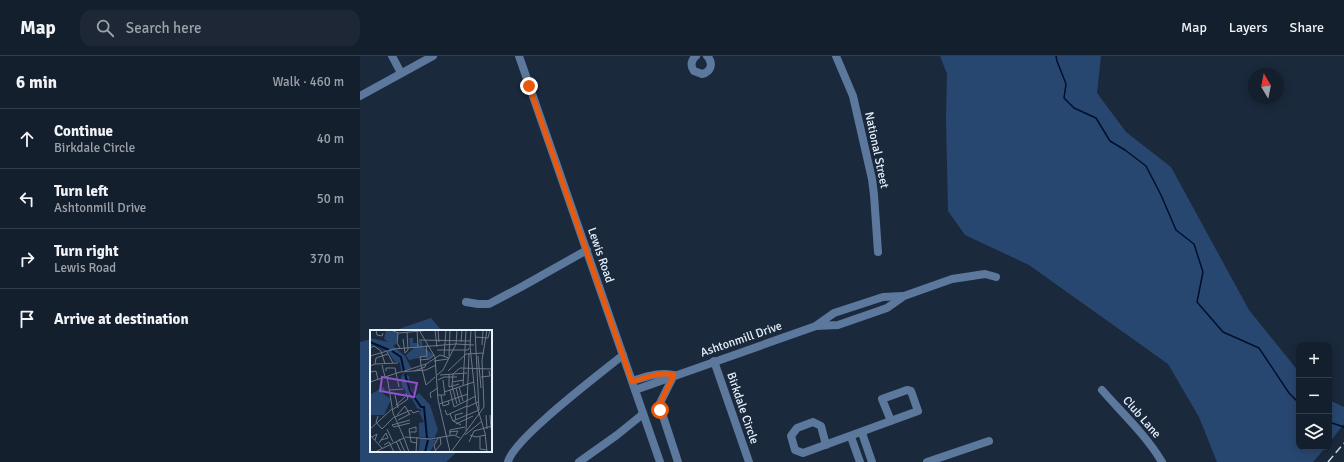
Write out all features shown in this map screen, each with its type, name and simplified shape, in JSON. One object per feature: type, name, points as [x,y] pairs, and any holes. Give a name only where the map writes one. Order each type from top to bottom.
[{"type":"street","points":[[392,56],[401,73]]},
{"type":"street","points":[[360,96],[433,56]]},
{"type":"street","name":"Lewis Road","points":[[519,56],[660,462]]},
{"type":"street","points":[[693,57],[691,63],[693,69],[696,73],[702,74],[707,72],[710,68],[711,62],[707,56]]},
{"type":"street","name":"National Street","points":[[836,56],[853,96],[872,179],[878,252]]},
{"type":"street","points":[[466,302],[489,304],[517,290],[587,250]]},
{"type":"street","name":"Ashtonmill Drive","points":[[633,386],[656,374],[666,373],[674,375],[816,326],[838,325],[887,308],[904,296],[952,279],[985,274],[996,277]]},
{"type":"street","name":"Ashtonmill Drive","points":[[816,326],[828,317],[841,311],[883,297],[904,296]]},
{"type":"street","points":[[508,462],[511,454],[525,438],[552,413],[623,355]]},
{"type":"street","name":"Birkdale Circle","points":[[714,361],[749,462]]},
{"type":"street","points":[[674,375],[660,403],[660,406],[678,462]]},
{"type":"street","points":[[826,445],[821,426],[813,422],[797,428],[791,436],[795,450],[803,453],[862,433],[918,411],[911,391],[907,390],[882,399],[890,421]]},
{"type":"street","name":"Club Lane","points":[[1102,390],[1156,451],[1162,462]]},
{"type":"street","points":[[579,462],[643,414]]},
{"type":"street","points":[[862,433],[872,462]]},
{"type":"street","points":[[851,437],[860,462]]},
{"type":"street","points":[[927,462],[989,441]]},
{"type":"shaded area","points":[[940,56],[1101,56],[1097,93],[1126,132],[1171,167],[1249,310],[1296,368],[1296,450],[1323,450],[1313,462],[1217,462],[1199,417],[1168,364],[1029,265],[965,235],[948,211],[946,119],[947,74]]},
{"type":"shaded area","points":[[431,318],[441,330],[396,330]]},
{"type":"shaded area","points":[[370,339],[370,452],[457,452],[446,462],[360,462],[360,342]]},
{"type":"shaded area","points":[[1332,401],[1344,407],[1344,424],[1332,439]]},
{"type":"waterway","points":[[1056,56],[1066,84],[1064,98],[1074,108],[1096,118],[1110,141],[1146,166],[1161,195],[1176,230],[1194,244],[1203,272],[1197,302],[1223,332],[1259,348],[1289,393],[1296,400]]},
{"type":"waterway","points":[[1332,423],[1344,427]]},
{"type":"railway","points":[[1328,462],[1344,443]]},
{"type":"route","points":[[529,86],[632,382],[656,374],[666,373],[674,375],[660,403],[660,410]]}]
